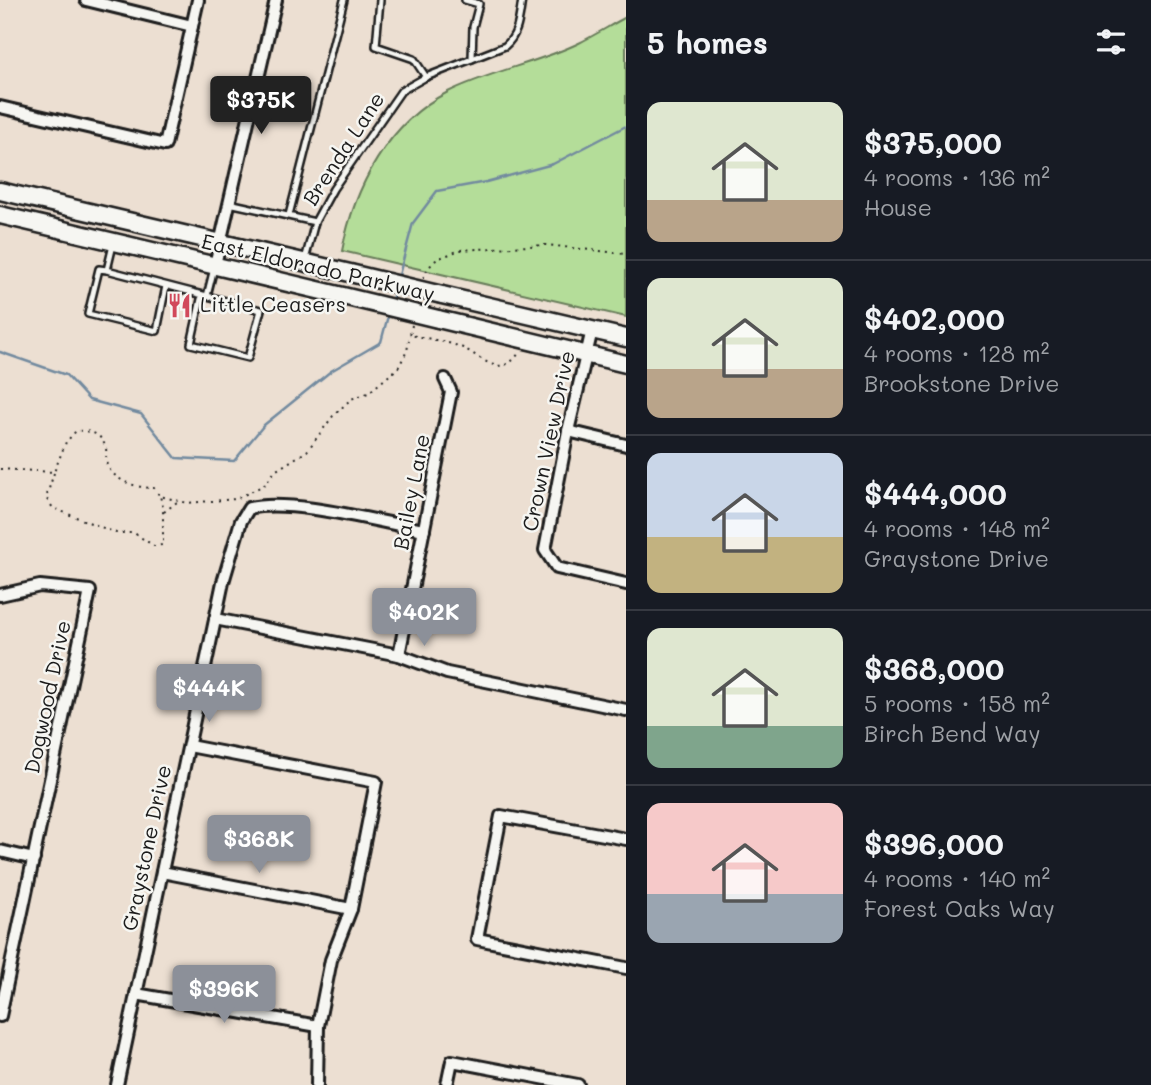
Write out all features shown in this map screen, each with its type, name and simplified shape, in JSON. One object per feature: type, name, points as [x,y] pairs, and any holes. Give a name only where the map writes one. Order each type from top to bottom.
[{"type":"main road","name":"East Eldorado Parkway","points":[[0,191],[626,338]]},
{"type":"main road","name":"East Eldorado Parkway","points":[[0,215],[626,364]]},
{"type":"street","points":[[86,0],[192,26]]},
{"type":"street","points":[[0,107],[165,145],[198,0]]},
{"type":"street","points":[[215,265],[276,0]]},
{"type":"street","name":"Crown View Drive","points":[[592,330],[568,431],[545,550],[556,568],[626,584]]},
{"type":"street","name":"Bailey Lane","points":[[399,655],[451,393],[445,379]]},
{"type":"street","points":[[568,431],[626,445]]},
{"type":"street","name":"Graystone Drive","points":[[117,1085],[223,582],[241,521],[249,508],[260,505],[309,509],[424,530]]},
{"type":"street","name":"Dogwood Drive","points":[[0,595],[40,586],[90,591],[34,859],[4,976],[0,1016]]},
{"type":"street","points":[[215,619],[399,655],[447,673],[626,710]]},
{"type":"street","points":[[188,746],[376,782],[351,909],[331,960],[318,1026],[317,1085]]},
{"type":"street","points":[[626,839],[501,816],[477,939],[626,968]]},
{"type":"street","points":[[0,851],[34,859]]},
{"type":"street","points":[[162,872],[351,909]]},
{"type":"street","points":[[136,994],[318,1026]]},
{"type":"street","points":[[447,1085],[452,1061],[578,1085]]},
{"type":"lane","points":[[289,215],[344,0]]},
{"type":"lane","points":[[380,0],[376,46],[414,59],[426,77]]},
{"type":"lane","points":[[464,0],[479,4],[472,59]]},
{"type":"lane","name":"Brenda Lane","points":[[304,262],[315,222],[333,189],[391,103],[401,91],[426,77],[505,46],[513,39],[517,30],[522,0]]},
{"type":"lane","points":[[229,203],[315,222]]},
{"type":"lane","points":[[107,270],[114,242]]},
{"type":"lane","points":[[166,286],[157,331],[88,314],[99,269],[107,270],[166,286],[207,296],[261,310],[248,358],[191,344],[201,299],[207,296],[215,265]]},
{"type":"path","points":[[421,288],[423,276],[437,259],[460,250],[546,246],[626,254]]},
{"type":"path","points":[[160,496],[177,502],[236,499],[266,484],[275,471],[307,451],[333,416],[351,399],[368,393],[398,368],[407,351],[413,323]]},
{"type":"path","points":[[410,335],[460,347],[493,366],[508,364],[521,349]]},
{"type":"path","points":[[89,430],[100,437],[111,471],[125,482],[140,488],[155,488],[160,496],[163,545],[154,546],[134,534],[116,533],[52,508],[46,498],[48,484],[66,442],[76,431],[89,430]]},
{"type":"path","points":[[0,469],[54,472]]},
{"type":"path","points":[[163,512],[177,502]]},
{"type":"green space","points":[[626,17],[626,317],[342,251],[355,204],[377,159],[391,139],[427,105],[480,78],[563,50]]},
{"type":"waterway","points":[[398,279],[413,223],[437,191],[486,182],[553,164],[626,126]]},
{"type":"waterway","points":[[391,303],[395,289]]},
{"type":"waterway","points":[[0,352],[66,375],[89,400],[141,414],[176,458],[234,461],[264,425],[331,371],[381,342],[389,312]]},
{"type":"place","name":"Little Ceasers","points":[[180,305]]}]
